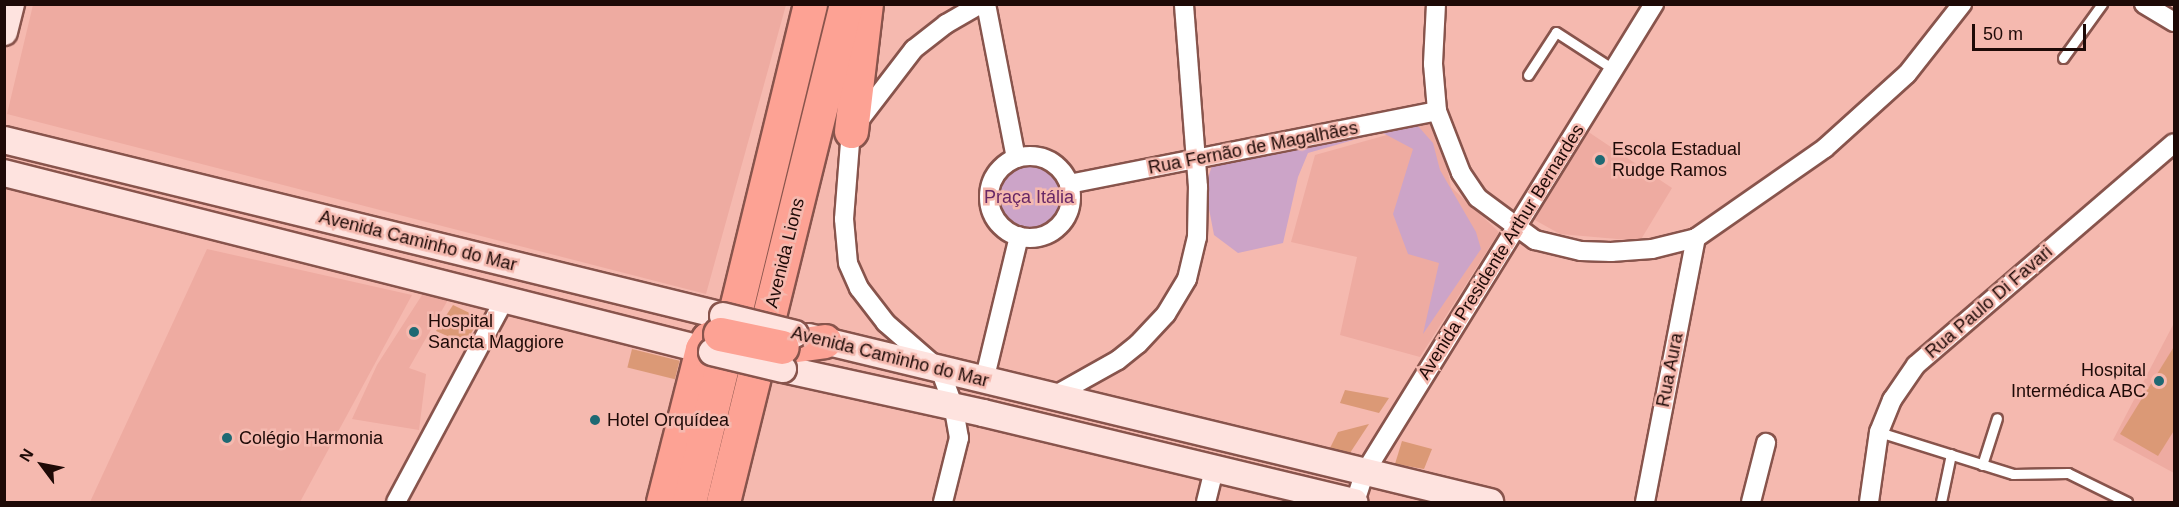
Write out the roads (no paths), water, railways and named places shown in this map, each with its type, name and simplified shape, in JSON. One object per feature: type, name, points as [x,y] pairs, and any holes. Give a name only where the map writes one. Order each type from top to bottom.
[{"type":"highway","name":"Avenida Lions","points":[[689,502],[810,4]]},
{"type":"highway","name":"Avenida Lions","points":[[723,502],[846,4]]},
{"type":"highway","points":[[851,130],[866,4]]},
{"type":"highway","points":[[663,502],[714,337],[796,348]]},
{"type":"main road","points":[[4,32],[11,4]]},
{"type":"main road","name":"Avenida Caminho do Mar","points":[[4,140],[80,158],[714,337]]},
{"type":"main road","name":"Avenida Caminho do Mar","points":[[80,158],[24,153],[5,175],[505,299],[714,337]]},
{"type":"main road","name":"Avenida Caminho do Mar","points":[[796,348],[940,370],[1490,502]]},
{"type":"main road","name":"Avenida Caminho do Mar","points":[[796,348],[953,405],[1354,502]]},
{"type":"street","points":[[943,502],[959,438],[953,405],[940,370],[886,323],[853,276],[844,234],[851,130],[914,49],[946,24],[980,4]]},
{"type":"street","points":[[986,4],[1016,158]]},
{"type":"street","points":[[1052,397],[1125,355],[1154,328],[1176,299],[1186,279],[1197,237],[1197,161],[1185,4]]},
{"type":"street","points":[[1436,4],[1433,64],[1437,111],[1461,173],[1478,198],[1516,228],[1535,240],[1581,251],[1652,249],[1696,238],[1825,148],[1877,105],[1907,74],[1962,4]]},
{"type":"street","name":"Avenida Presidente Arthur Bernardes","points":[[1354,502],[1365,472],[1654,4]]},
{"type":"street","points":[[2144,4],[2175,22]]},
{"type":"street","name":"Rua Fernão de Magalhães","points":[[1069,184],[1197,161],[1437,111]]},
{"type":"street","name":"Rua Paulo Di Favari","points":[[1869,502],[1879,432],[1892,400],[1916,365],[2175,142]]},
{"type":"street","points":[[1042,157],[1063,172],[1069,184],[1071,196],[1063,220],[1044,235],[1019,236],[998,222],[989,198],[996,174],[1016,158],[1042,157]]},
{"type":"street","points":[[984,381],[1019,236]]},
{"type":"street","name":"Rua Aura","points":[[1645,502],[1696,238]]},
{"type":"street","points":[[396,502],[505,299]]},
{"type":"street","points":[[1751,502],[1766,443]]},
{"type":"street","points":[[1206,502],[1214,469]]},
{"type":"lane","points":[[2063,58],[2102,4]]},
{"type":"lane","points":[[1527,75],[1556,32],[1613,69]]},
{"type":"lane","points":[[1982,465],[1997,418]]},
{"type":"lane","points":[[1879,432],[1982,465],[2030,476],[2068,473],[2127,502]]},
{"type":"lane","points":[[1941,502],[1951,454]]},
{"type":"place","name":"Escola Estadual Rudge Ramos","points":[[1600,160]]},
{"type":"place","name":"Hospital Sancta Maggiore","points":[[414,332]]},
{"type":"place","name":"Hospital Intermédica ABC","points":[[2159,381]]},
{"type":"place","name":"Hotel Orquídea","points":[[595,420]]},
{"type":"place","name":"Colégio Harmonia","points":[[227,438]]},
{"type":"park label","name":"Praça Itália","points":[[1029,197]]}]
